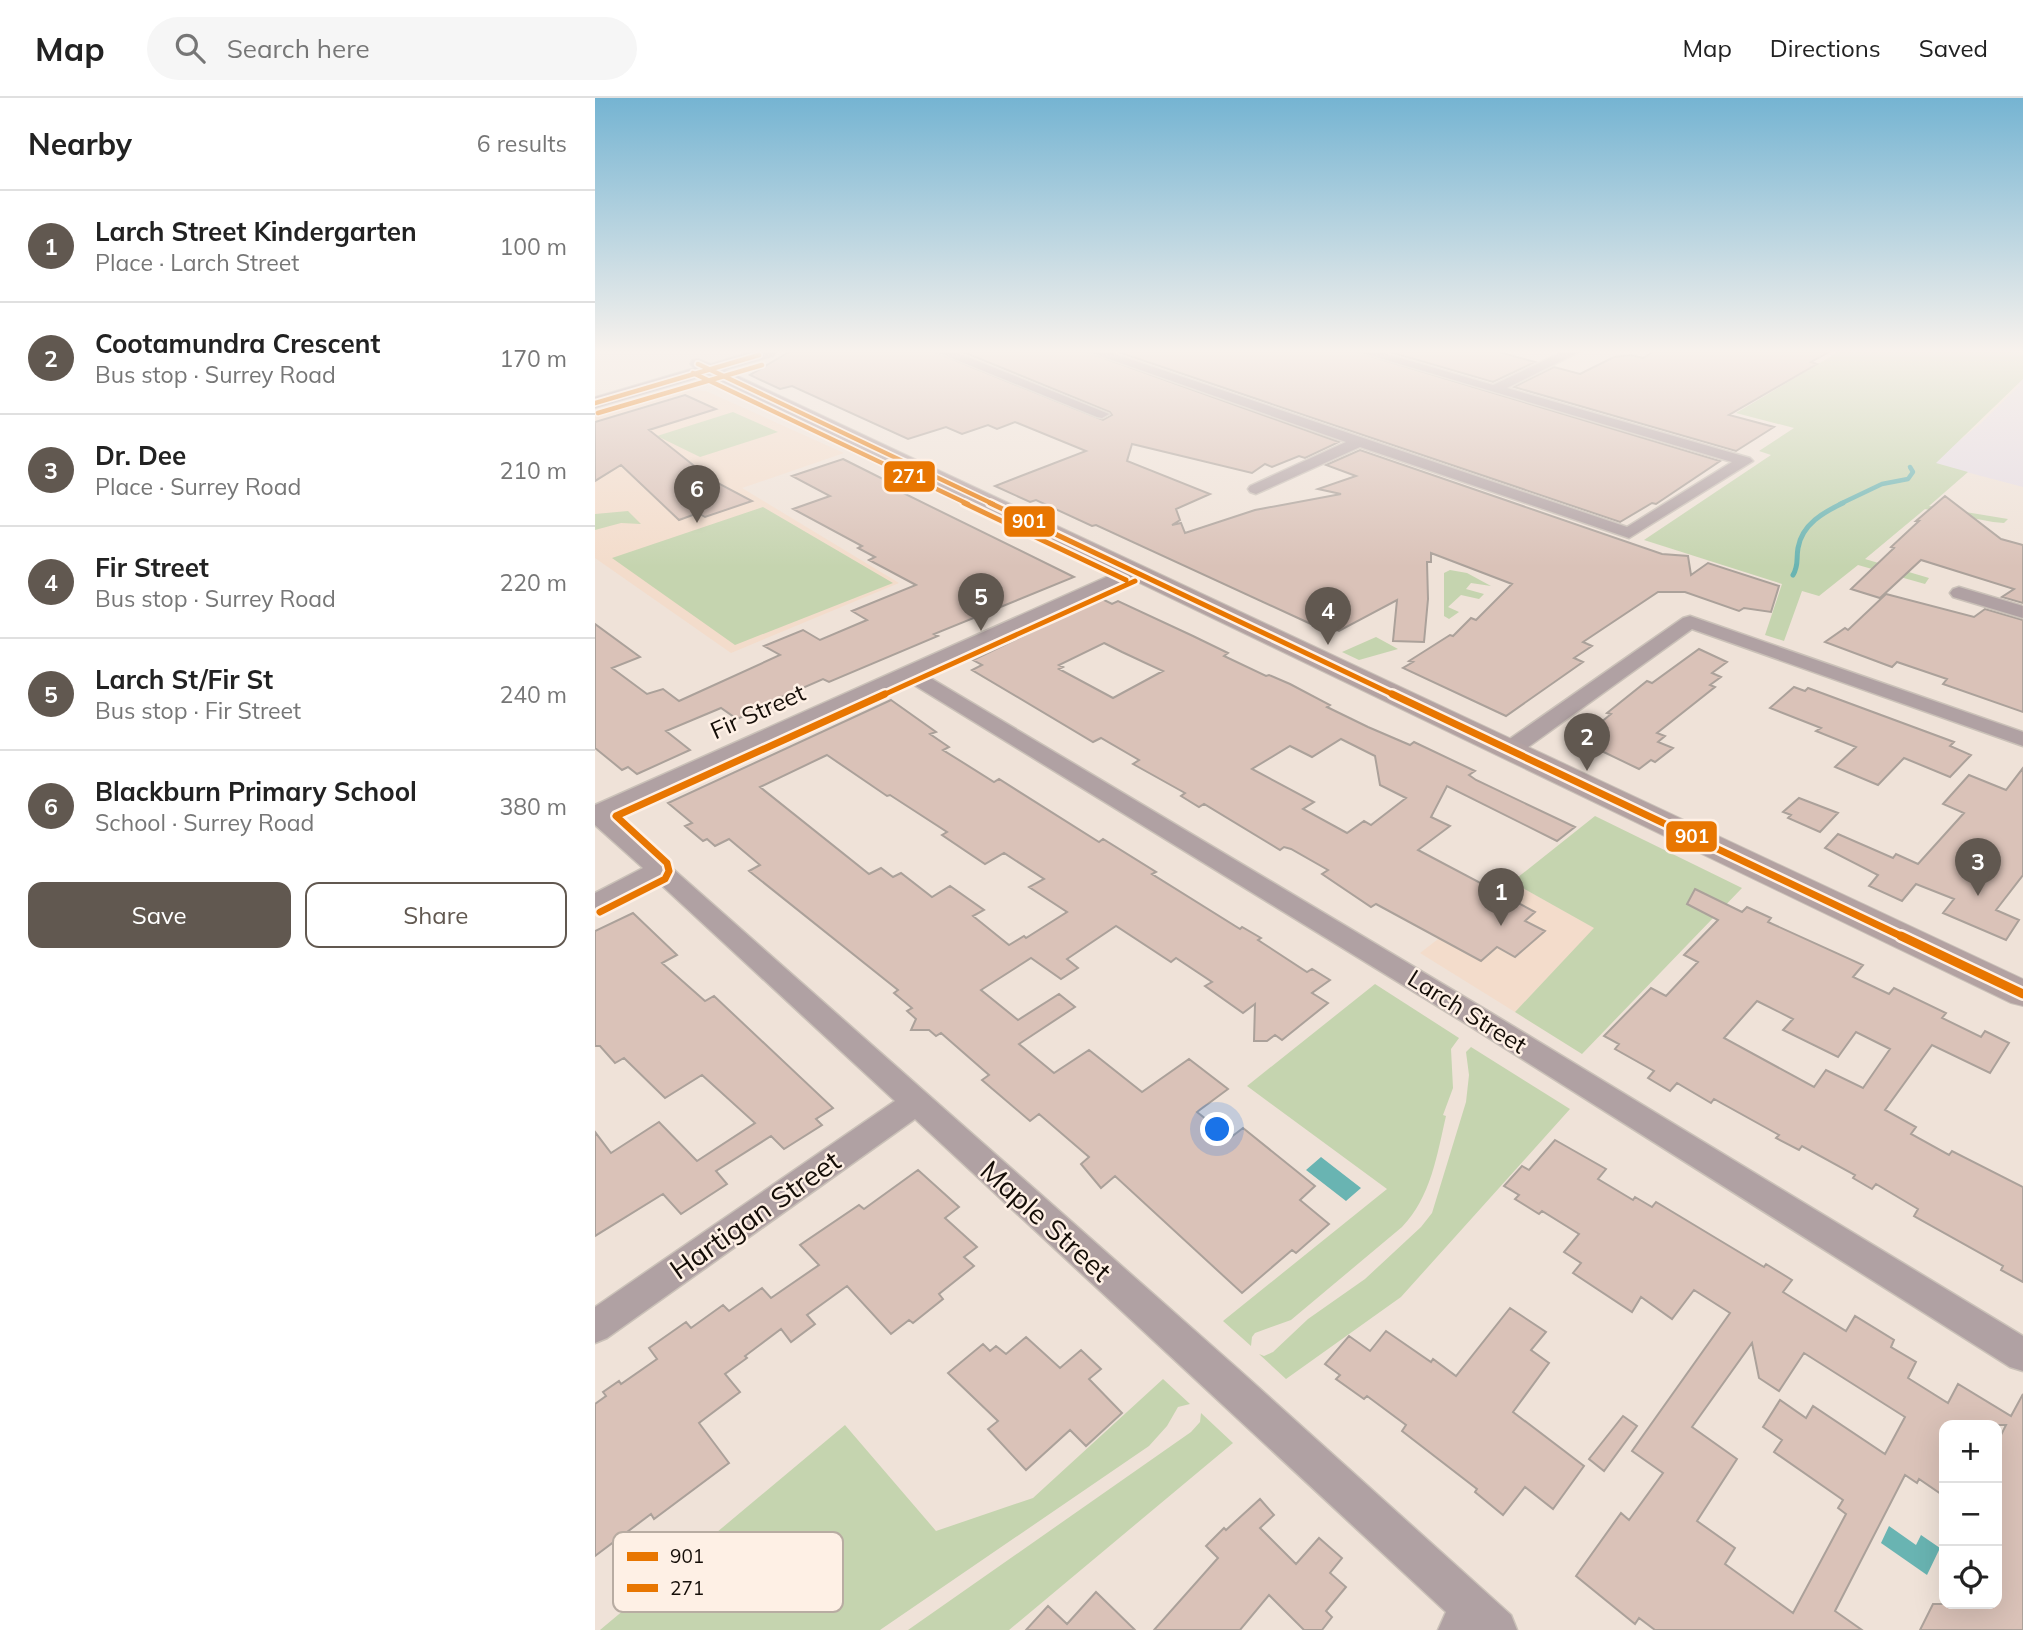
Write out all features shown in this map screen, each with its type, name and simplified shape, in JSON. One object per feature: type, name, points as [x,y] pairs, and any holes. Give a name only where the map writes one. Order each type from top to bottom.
[{"type":"main road","points":[[820,423],[2022,992]]},
{"type":"street","points":[[1305,423],[1629,533],[1745,461],[1615,423]]},
{"type":"street","points":[[1256,489],[1359,442]]},
{"type":"street","name":"Fir Street","points":[[596,812],[1131,571]]},
{"type":"street","points":[[1958,593],[2023,612]]},
{"type":"street","points":[[1509,751],[1690,622],[2023,740]]},
{"type":"street","name":"Larch Street","points":[[908,673],[1466,1010],[2023,1355]]},
{"type":"street","name":"Maple Street","points":[[596,812],[1224,1380],[1476,1623]]},
{"type":"street","points":[[595,903],[659,870]]},
{"type":"street","name":"Hartigan Street","points":[[595,1327],[915,1103]]},
{"type":"shaded area","points":[[595,423],[778,423],[844,453],[742,488],[899,583],[731,653],[595,558]]},
{"type":"shaded area","points":[[2023,423],[2023,487],[1932,463],[1980,424]]},
{"type":"shaded area","points":[[1512,882],[1595,928],[1515,1012],[1420,953]]},
{"type":"green space","points":[[697,423],[759,423],[778,432],[700,457],[657,436]]},
{"type":"green space","points":[[1777,423],[1977,423],[1936,463],[1968,472],[1929,506],[2008,519],[2004,523],[1993,522],[1925,509],[1865,559],[1929,578],[1925,584],[1858,565],[1819,596],[1802,591],[1784,641],[1765,635],[1782,584],[1644,540],[1771,455],[1759,451],[1794,428]]},
{"type":"green space","points":[[763,507],[893,583],[735,645],[612,558]]},
{"type":"green space","points":[[628,511],[641,524],[621,523],[595,530],[595,514]]},
{"type":"green space","points":[[1450,570],[1467,573],[1491,586],[1471,583],[1466,589],[1484,594],[1479,599],[1461,595],[1448,607],[1459,612],[1449,619],[1444,616],[1444,573]]},
{"type":"green space","points":[[1376,637],[1398,649],[1359,660],[1342,652]]},
{"type":"green space","points":[[1595,816],[1742,888],[1582,1054],[1515,1012],[1594,928],[1512,882]]},
{"type":"green space","points":[[1375,984],[1459,1038],[1451,1049],[1453,1088],[1443,1115],[1446,1116],[1432,1175],[1420,1202],[1402,1227],[1291,1320],[1255,1333],[1251,1346],[1223,1321],[1387,1189],[1247,1086]]},
{"type":"green space","points":[[1471,1047],[1570,1109],[1401,1297],[1286,1379],[1259,1354],[1264,1356],[1273,1352],[1308,1319],[1365,1279],[1421,1227],[1432,1213],[1466,1102],[1469,1075],[1466,1052]]},
{"type":"green space","points":[[1163,1379],[1190,1404],[1178,1407],[1167,1426],[1149,1446],[880,1630],[600,1630],[622,1612],[843,1612],[843,1532],[717,1532],[845,1425],[936,1531],[1033,1498]]},
{"type":"green space","points":[[1201,1413],[1233,1443],[1009,1630],[908,1630],[1191,1432],[1200,1422]]},
{"type":"water","points":[[1321,1157],[1361,1188],[1346,1201],[1306,1170]]},
{"type":"water","points":[[1889,1526],[1916,1545],[1921,1535],[1939,1547],[1939,1550],[1927,1575],[1881,1543]]},
{"type":"building","points":[[595,423],[670,423],[649,430],[712,480],[752,501],[705,517],[698,513],[679,520],[621,465],[595,481]]},
{"type":"building","points":[[874,423],[1011,423],[997,429],[988,425],[962,434],[946,427],[908,439]]},
{"type":"building","points":[[1019,423],[1287,423],[1339,442],[1305,458],[1299,456],[1272,467],[1265,464],[1252,473],[1132,444],[1127,461],[1210,494],[1176,509],[1180,520],[1172,525],[1181,523],[1185,533],[1255,510],[1341,494],[1318,489],[1356,476],[1326,465],[1360,450],[1662,554],[1688,556],[1691,575],[1708,563],[1779,586],[1771,612],[1744,608],[1739,611],[1685,592],[1658,592],[1583,642],[1592,646],[1574,658],[1583,662],[1506,716],[1403,668],[1413,662],[1409,661],[1450,635],[1453,636],[1471,618],[1476,620],[1512,584],[1431,553],[1431,562],[1427,562],[1428,599],[1424,642],[1393,641],[1397,600],[1339,631],[1316,621],[1311,624],[1096,525],[1092,526],[1036,500],[1030,502],[995,486],[1086,451]]},
{"type":"building","points":[[1329,423],[1595,423],[1720,461],[1656,504],[1652,503],[1620,522]]},
{"type":"building","points":[[1641,423],[1761,423],[1774,427],[1736,451]]},
{"type":"building","points":[[843,459],[895,485],[891,487],[1074,577],[934,634],[938,636],[829,682],[823,679],[775,700],[780,704],[758,713],[755,711],[737,719],[721,708],[666,731],[690,750],[637,774],[628,767],[622,770],[595,748],[595,624],[640,657],[612,668],[647,694],[663,689],[679,701],[780,655],[764,646],[803,630],[820,640],[867,620],[852,611],[916,585],[869,560],[875,557],[858,548],[862,546],[793,509],[830,496],[792,476]]},
{"type":"building","points":[[1945,496],[2001,539],[2023,545],[2023,603],[2002,597],[2014,589],[1921,560],[1880,598],[1851,589],[1919,521],[1916,521]]},
{"type":"building","points":[[1886,594],[1974,617],[1985,609],[2023,620],[2023,712],[1943,684],[1947,679],[1897,662],[1892,667],[1825,642],[1845,628],[1848,630]]},
{"type":"building","points":[[1096,596],[1112,604],[1118,601],[1228,653],[1224,656],[1290,684],[1330,705],[1327,707],[1368,727],[1410,745],[1414,742],[1475,771],[1469,775],[1476,780],[1575,827],[1557,841],[1447,786],[1431,817],[1450,826],[1418,850],[1535,912],[1525,921],[1545,931],[1515,957],[1497,947],[1481,961],[1376,904],[1371,907],[1322,874],[1328,870],[1291,849],[1284,847],[1280,850],[1204,804],[1199,807],[1181,796],[1185,793],[1133,764],[1139,760],[1101,738],[1093,742],[972,670],[982,665],[973,660],[1088,605],[1087,601]],"holes":[[[1104,643],[1122,652],[1163,671],[1113,698],[1059,669],[1063,667],[1059,665]],[[1341,739],[1375,756],[1380,785],[1406,798],[1371,825],[1364,821],[1347,833],[1303,809],[1314,802],[1252,769],[1290,746],[1312,757]]]},
{"type":"building","points":[[1699,649],[1727,662],[1712,673],[1721,677],[1710,685],[1715,687],[1657,733],[1665,736],[1658,742],[1673,748],[1655,762],[1651,760],[1639,769],[1589,745],[1599,736],[1595,735],[1601,730],[1594,728],[1611,714],[1607,713],[1647,681],[1652,683]]},
{"type":"building","points":[[1794,687],[1805,691],[1808,688],[1954,742],[1950,746],[1971,755],[1950,777],[1904,758],[1878,785],[1835,767],[1856,747],[1816,731],[1821,728],[1770,708]]},
{"type":"building","points":[[891,700],[936,732],[930,734],[949,747],[943,750],[994,782],[999,779],[1099,842],[1103,839],[1156,872],[1152,874],[1240,929],[1242,927],[1261,938],[1258,940],[1307,972],[1312,969],[1330,980],[1312,993],[1328,1003],[1282,1040],[1275,1035],[1267,1041],[1254,1041],[1255,1004],[1243,1013],[1205,986],[1212,982],[1176,958],[1171,962],[1116,926],[1067,959],[1078,968],[1061,979],[1031,958],[981,990],[1018,1020],[1059,994],[1075,1007],[1019,1044],[1054,1073],[1089,1050],[1142,1092],[1189,1059],[1228,1089],[1197,1112],[1230,1138],[1243,1128],[1315,1186],[1300,1200],[1329,1224],[1296,1253],[1292,1250],[1242,1293],[1115,1176],[1101,1188],[1081,1164],[1089,1157],[1039,1114],[1030,1121],[982,1080],[989,1075],[941,1033],[936,1036],[929,1030],[911,1030],[916,1019],[907,1011],[912,1008],[894,993],[898,990],[749,871],[760,865],[729,839],[715,846],[707,839],[703,841],[685,826],[692,823],[668,803]],"holes":[[[827,755],[887,796],[890,795],[947,832],[942,835],[985,864],[1004,853],[1044,879],[1029,887],[1067,912],[1026,938],[1024,936],[1009,945],[973,916],[984,910],[950,886],[932,897],[901,873],[893,877],[881,868],[869,874],[760,787]]]},
{"type":"building","points":[[2023,768],[2023,875],[1996,910],[2019,920],[2006,940],[1943,913],[1954,899],[1916,884],[1902,901],[1869,886],[1878,875],[1825,848],[1838,834],[1893,858],[1896,854],[1918,864],[1964,813],[1943,804],[1969,775],[2006,790]]},
{"type":"building","points":[[1799,798],[1838,813],[1820,832],[1788,818],[1791,815],[1783,812]]},
{"type":"building","points":[[1695,889],[1742,912],[1747,907],[1771,918],[1768,922],[1863,965],[1853,977],[1889,994],[1894,988],[1946,1013],[1942,1018],[1981,1037],[1985,1031],[2009,1043],[1990,1073],[1932,1045],[1885,1110],[1916,1127],[1911,1134],[1949,1155],[1952,1151],[2023,1187],[2023,1282],[2001,1270],[2003,1266],[1914,1216],[1918,1209],[1876,1184],[1872,1189],[1853,1178],[1855,1175],[1802,1146],[1799,1150],[1776,1138],[1779,1135],[1714,1099],[1711,1103],[1677,1083],[1670,1091],[1648,1078],[1654,1071],[1615,1049],[1619,1044],[1604,1036],[1651,988],[1666,996],[1698,962],[1684,955],[1718,920],[1687,904]],"holes":[[[1757,1001],[1793,1019],[1783,1030],[1838,1057],[1856,1032],[1890,1049],[1863,1088],[1826,1070],[1814,1087],[1724,1038]]]},
{"type":"building","points":[[633,913],[677,955],[662,963],[705,1001],[714,996],[833,1108],[816,1119],[822,1125],[784,1149],[771,1136],[716,1171],[727,1184],[681,1214],[663,1194],[595,1236],[595,1132],[611,1153],[659,1122],[697,1161],[755,1123],[702,1075],[665,1098],[624,1058],[615,1063],[600,1046],[595,1046],[595,931]]},
{"type":"building","points":[[1555,1140],[1606,1169],[1598,1179],[1633,1200],[1635,1197],[1652,1207],[1656,1202],[1764,1267],[1766,1264],[1792,1280],[1783,1292],[1846,1331],[1855,1316],[1894,1340],[1891,1347],[1916,1362],[1908,1378],[1948,1403],[1958,1384],[2011,1416],[2023,1394],[2023,1630],[1920,1630],[1933,1604],[1939,1604],[1939,1609],[2002,1609],[2002,1433],[2006,1425],[2002,1425],[2002,1420],[1939,1420],[1939,1493],[1919,1479],[1917,1483],[1905,1475],[1835,1611],[1862,1630],[1655,1630],[1639,1618],[1635,1624],[1576,1576],[1621,1513],[1629,1520],[1663,1473],[1632,1451],[1730,1313],[1694,1290],[1672,1319],[1641,1297],[1632,1312],[1573,1273],[1581,1263],[1564,1252],[1579,1234],[1542,1211],[1539,1214],[1515,1199],[1519,1195],[1504,1186],[1522,1166],[1529,1170]],"holes":[[[1752,1343],[1759,1378],[1779,1391],[1804,1353],[1905,1417],[1885,1454],[1813,1406],[1806,1418],[1780,1400],[1763,1427],[1782,1440],[1774,1452],[1843,1500],[1838,1508],[1846,1514],[1793,1613],[1725,1564],[1735,1548],[1697,1521],[1737,1459],[1692,1427]]]},
{"type":"building","points":[[918,1170],[959,1207],[945,1218],[977,1247],[964,1257],[974,1266],[939,1294],[943,1299],[913,1323],[909,1320],[891,1334],[847,1286],[807,1315],[815,1324],[791,1342],[781,1329],[745,1356],[747,1358],[725,1374],[740,1392],[699,1423],[729,1463],[654,1519],[651,1514],[627,1532],[613,1532],[613,1542],[595,1556],[595,1404],[606,1396],[603,1392],[619,1381],[621,1384],[657,1359],[649,1348],[686,1322],[691,1328],[723,1305],[729,1311],[762,1288],[771,1298],[819,1265],[800,1245],[859,1205],[864,1209]]},
{"type":"building","points":[[1510,1308],[1546,1332],[1531,1350],[1549,1363],[1513,1412],[1584,1466],[1553,1509],[1525,1487],[1503,1515],[1475,1492],[1477,1489],[1402,1431],[1406,1425],[1367,1396],[1364,1399],[1336,1379],[1340,1375],[1325,1364],[1349,1336],[1370,1351],[1386,1331],[1456,1376]]},
{"type":"building","points":[[1026,1337],[1060,1368],[1081,1350],[1101,1369],[1089,1379],[1122,1413],[1086,1446],[1070,1430],[1026,1470],[988,1429],[998,1421],[948,1373],[983,1344],[990,1351],[996,1346],[1006,1354]]},
{"type":"building","points":[[1623,1416],[1637,1426],[1604,1471],[1589,1459]]},
{"type":"building","points":[[1260,1499],[1274,1515],[1260,1528],[1296,1564],[1319,1538],[1342,1558],[1330,1573],[1346,1587],[1326,1611],[1332,1617],[1322,1630],[1304,1630],[1269,1595],[1240,1630],[1154,1630],[1218,1558],[1206,1546]]},
{"type":"building","points":[[1096,1592],[1135,1630],[1026,1630],[1048,1606],[1067,1624]]},
{"type":"waterway","points":[[1840,504],[1882,484],[1908,479],[1913,472],[1910,467]]},
{"type":"waterway","points":[[1793,575],[1804,532],[1821,515],[1843,503]]},
{"type":"transit line","name":"271","points":[[799,423],[1126,580]]},
{"type":"transit line","name":"901","points":[[823,423],[2023,994]]},
{"type":"transit line","name":"271","points":[[600,912],[665,879],[669,871],[667,863],[616,816],[1135,581]]},
{"type":"place","name":"Blackburn Primary School","points":[[697,523]]},
{"type":"place","name":"Larch St/Fir St","points":[[981,631]]},
{"type":"place","name":"Fir Street","points":[[1328,645]]},
{"type":"place","name":"Cootamundra Crescent","points":[[1587,771]]},
{"type":"place","name":"Dr. Dee","points":[[1978,896]]},
{"type":"place","name":"Larch Street Kindergarten","points":[[1501,926]]}]
